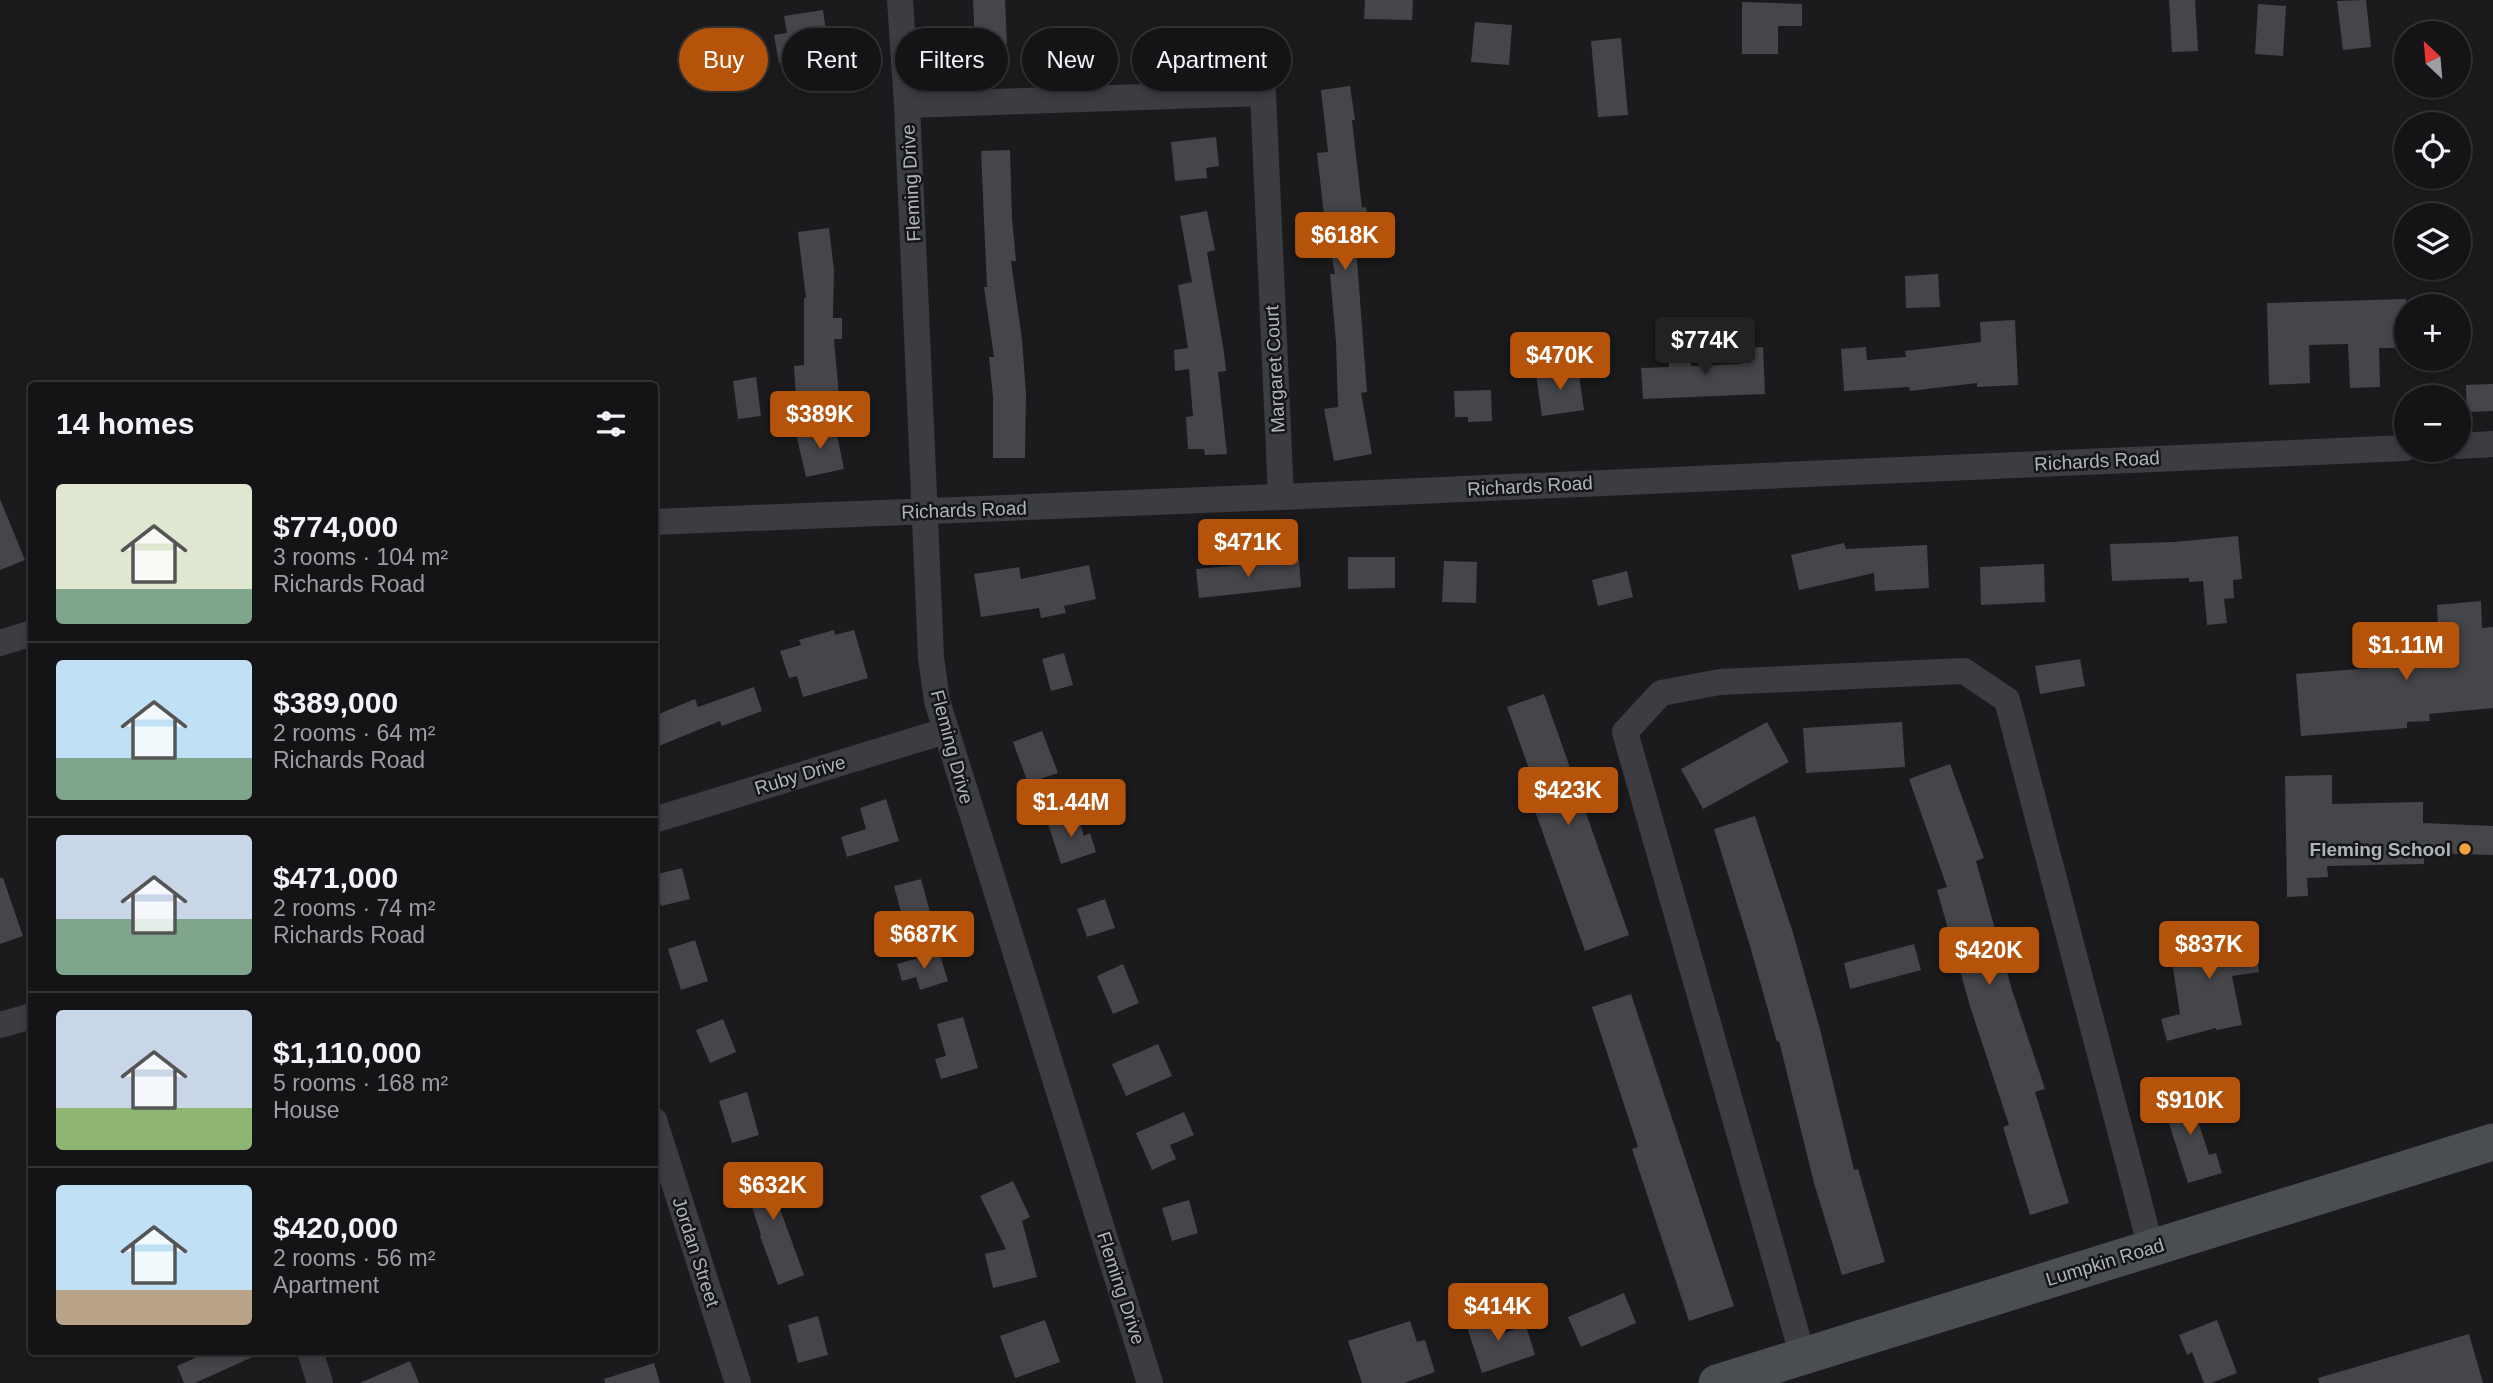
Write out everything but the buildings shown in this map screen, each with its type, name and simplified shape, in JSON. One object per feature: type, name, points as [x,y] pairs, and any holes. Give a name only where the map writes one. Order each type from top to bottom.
[{"type":"main road","name":"Lumpkin Road","points":[[1717,1383],[2493,1142]]},
{"type":"street","name":"Fleming Drive","points":[[900,0],[931,657],[937,701],[1150,1383]]},
{"type":"street","name":"Margaret Court","points":[[907,106],[1263,93],[1281,498]]},
{"type":"street","points":[[2471,445],[2493,444]]},
{"type":"street","name":"Richards Road","points":[[658,522],[1281,498],[2394,449]]},
{"type":"street","points":[[0,643],[28,634]]},
{"type":"street","points":[[1803,1357],[1625,732],[1661,693],[1720,682],[1964,671],[2007,699],[2151,1248]]},
{"type":"street","name":"Ruby Drive","points":[[658,819],[945,731]]},
{"type":"street","points":[[0,1025],[28,1017]]},
{"type":"street","name":"Jordan Street","points":[[658,1133],[738,1383]]},
{"type":"street","points":[[311,1355],[320,1383]]},
{"type":"place","name":"Fleming School","points":[[2465,849]]}]
